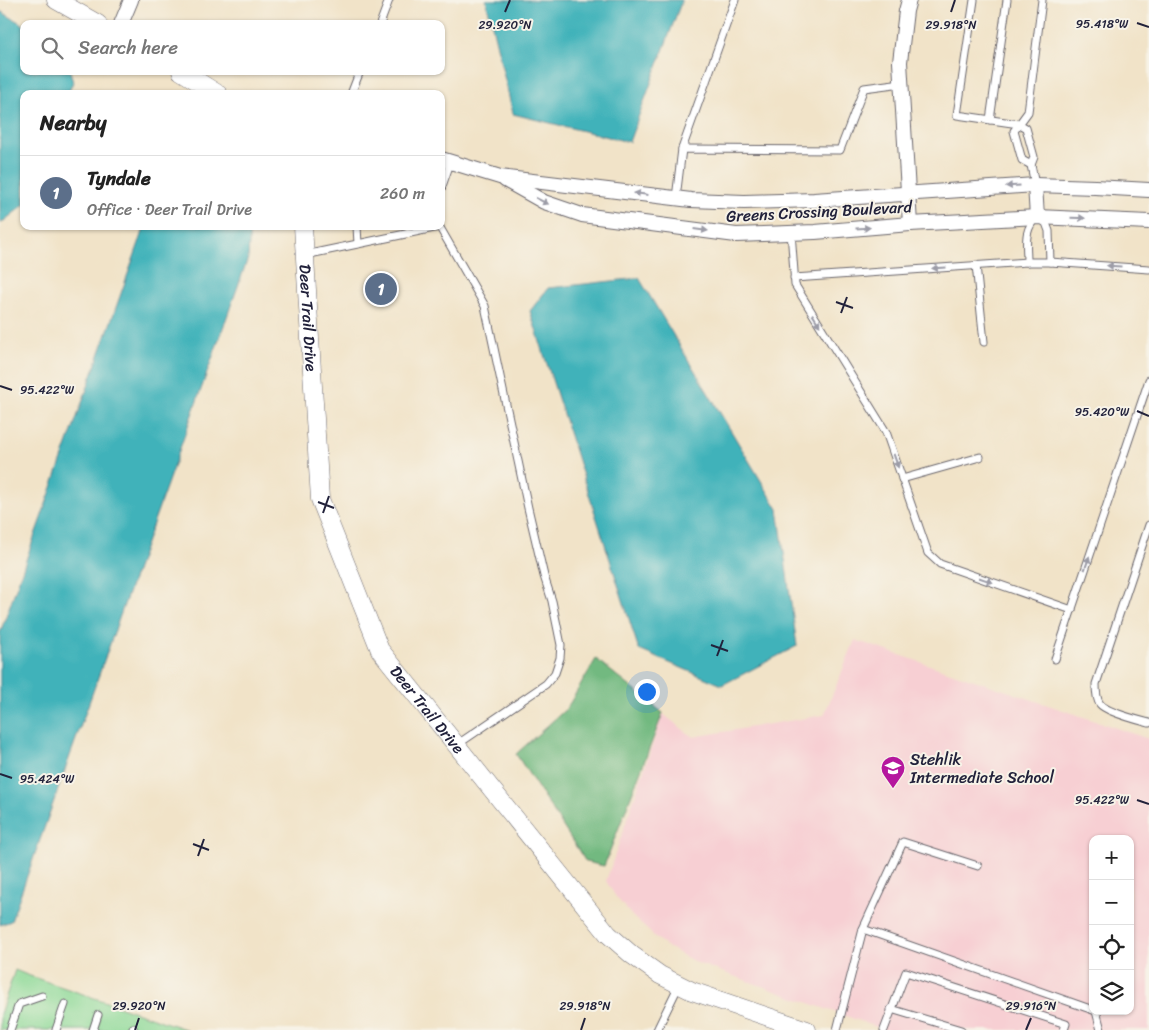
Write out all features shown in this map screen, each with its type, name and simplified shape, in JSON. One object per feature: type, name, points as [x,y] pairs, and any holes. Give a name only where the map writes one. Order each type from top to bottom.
[{"type":"street","points":[[56,0],[91,20]]},
{"type":"street","points":[[122,20],[130,0]]},
{"type":"street","points":[[909,0],[900,62],[910,224]]},
{"type":"street","points":[[187,75],[212,90]]},
{"type":"street","name":"Greens Crossing Boulevard","points":[[446,161],[500,177],[691,200],[744,202],[814,200],[1035,185],[1149,190]]},
{"type":"street","name":"Greens Crossing Boulevard","points":[[500,177],[544,202],[582,215],[736,234],[1037,217],[1149,222]]},
{"type":"street","points":[[1035,185],[1037,217]]},
{"type":"street","name":"Deer Trail Drive","points":[[303,230],[320,498],[380,650],[608,934],[632,955],[660,975],[692,990],[808,1030]]},
{"type":"lane","points":[[382,20],[389,0]]},
{"type":"lane","points":[[676,198],[682,149],[735,0]]},
{"type":"lane","points":[[974,0],[957,115],[1019,124],[1026,128],[1034,157],[1031,165],[1035,185]]},
{"type":"lane","points":[[990,120],[1007,0]]},
{"type":"lane","points":[[1031,165],[1022,160],[1014,131],[1028,112],[1042,0]]},
{"type":"lane","points":[[353,90],[358,75]]},
{"type":"lane","points":[[682,149],[840,150],[864,88],[902,83]]},
{"type":"lane","points":[[1027,262],[1027,233],[1030,224],[1037,217],[1046,223],[1049,231],[1050,262]]},
{"type":"lane","points":[[357,230],[358,244]]},
{"type":"lane","points":[[305,255],[425,230]]},
{"type":"lane","points":[[441,230],[485,306],[526,498],[561,645],[560,658],[555,673],[546,684],[456,745]]},
{"type":"lane","points":[[791,232],[795,285],[886,432],[928,553],[940,564],[1072,610]]},
{"type":"lane","points":[[794,278],[1027,262],[1149,268]]},
{"type":"lane","points":[[976,266],[984,342]]},
{"type":"lane","points":[[1055,659],[1149,380]]},
{"type":"lane","points":[[902,479],[980,457]]},
{"type":"lane","points":[[1149,525],[1096,684],[1100,703],[1104,707],[1149,723]]},
{"type":"lane","points":[[837,1030],[863,929],[903,842],[978,866]]},
{"type":"lane","points":[[863,929],[1089,1008]]},
{"type":"lane","points":[[884,1030],[906,972],[1066,1024],[1064,1030]]},
{"type":"lane","points":[[657,1030],[679,984]]},
{"type":"lane","points":[[10,1030],[19,1004],[42,996]]},
{"type":"lane","points":[[56,1030],[65,1004]]},
{"type":"lane","points":[[891,1009],[961,1030]]},
{"type":"lane","points":[[1096,1015],[1101,1030]]},
{"type":"lane","points":[[93,1030],[98,1016]]},
{"type":"shaded area","name":"Stehlik Intermediate School","points":[[855,640],[1149,739],[1149,1030],[885,1030],[697,963],[664,945],[633,917],[616,897],[606,881],[663,714],[693,737],[824,715]]},
{"type":"green space","points":[[596,659],[663,713],[604,866],[586,862],[516,754],[567,708]]},
{"type":"green space","points":[[15,970],[188,1030],[0,1030],[0,1014]]},
{"type":"water","points":[[486,0],[682,0],[629,142],[513,114]]},
{"type":"water","points":[[0,11],[20,23],[20,75],[71,75],[73,82],[70,90],[20,90],[20,208],[0,224]]},
{"type":"water","points":[[144,230],[250,230],[248,258],[11,921],[0,925],[0,633]]},
{"type":"water","points":[[639,278],[778,509],[797,646],[722,685],[639,650],[530,311],[548,288]]},
{"type":"place","name":"Tyndale","points":[[381,289]]},
{"type":"place","name":"Stehlik Intermediate School","points":[[893,789]]}]
